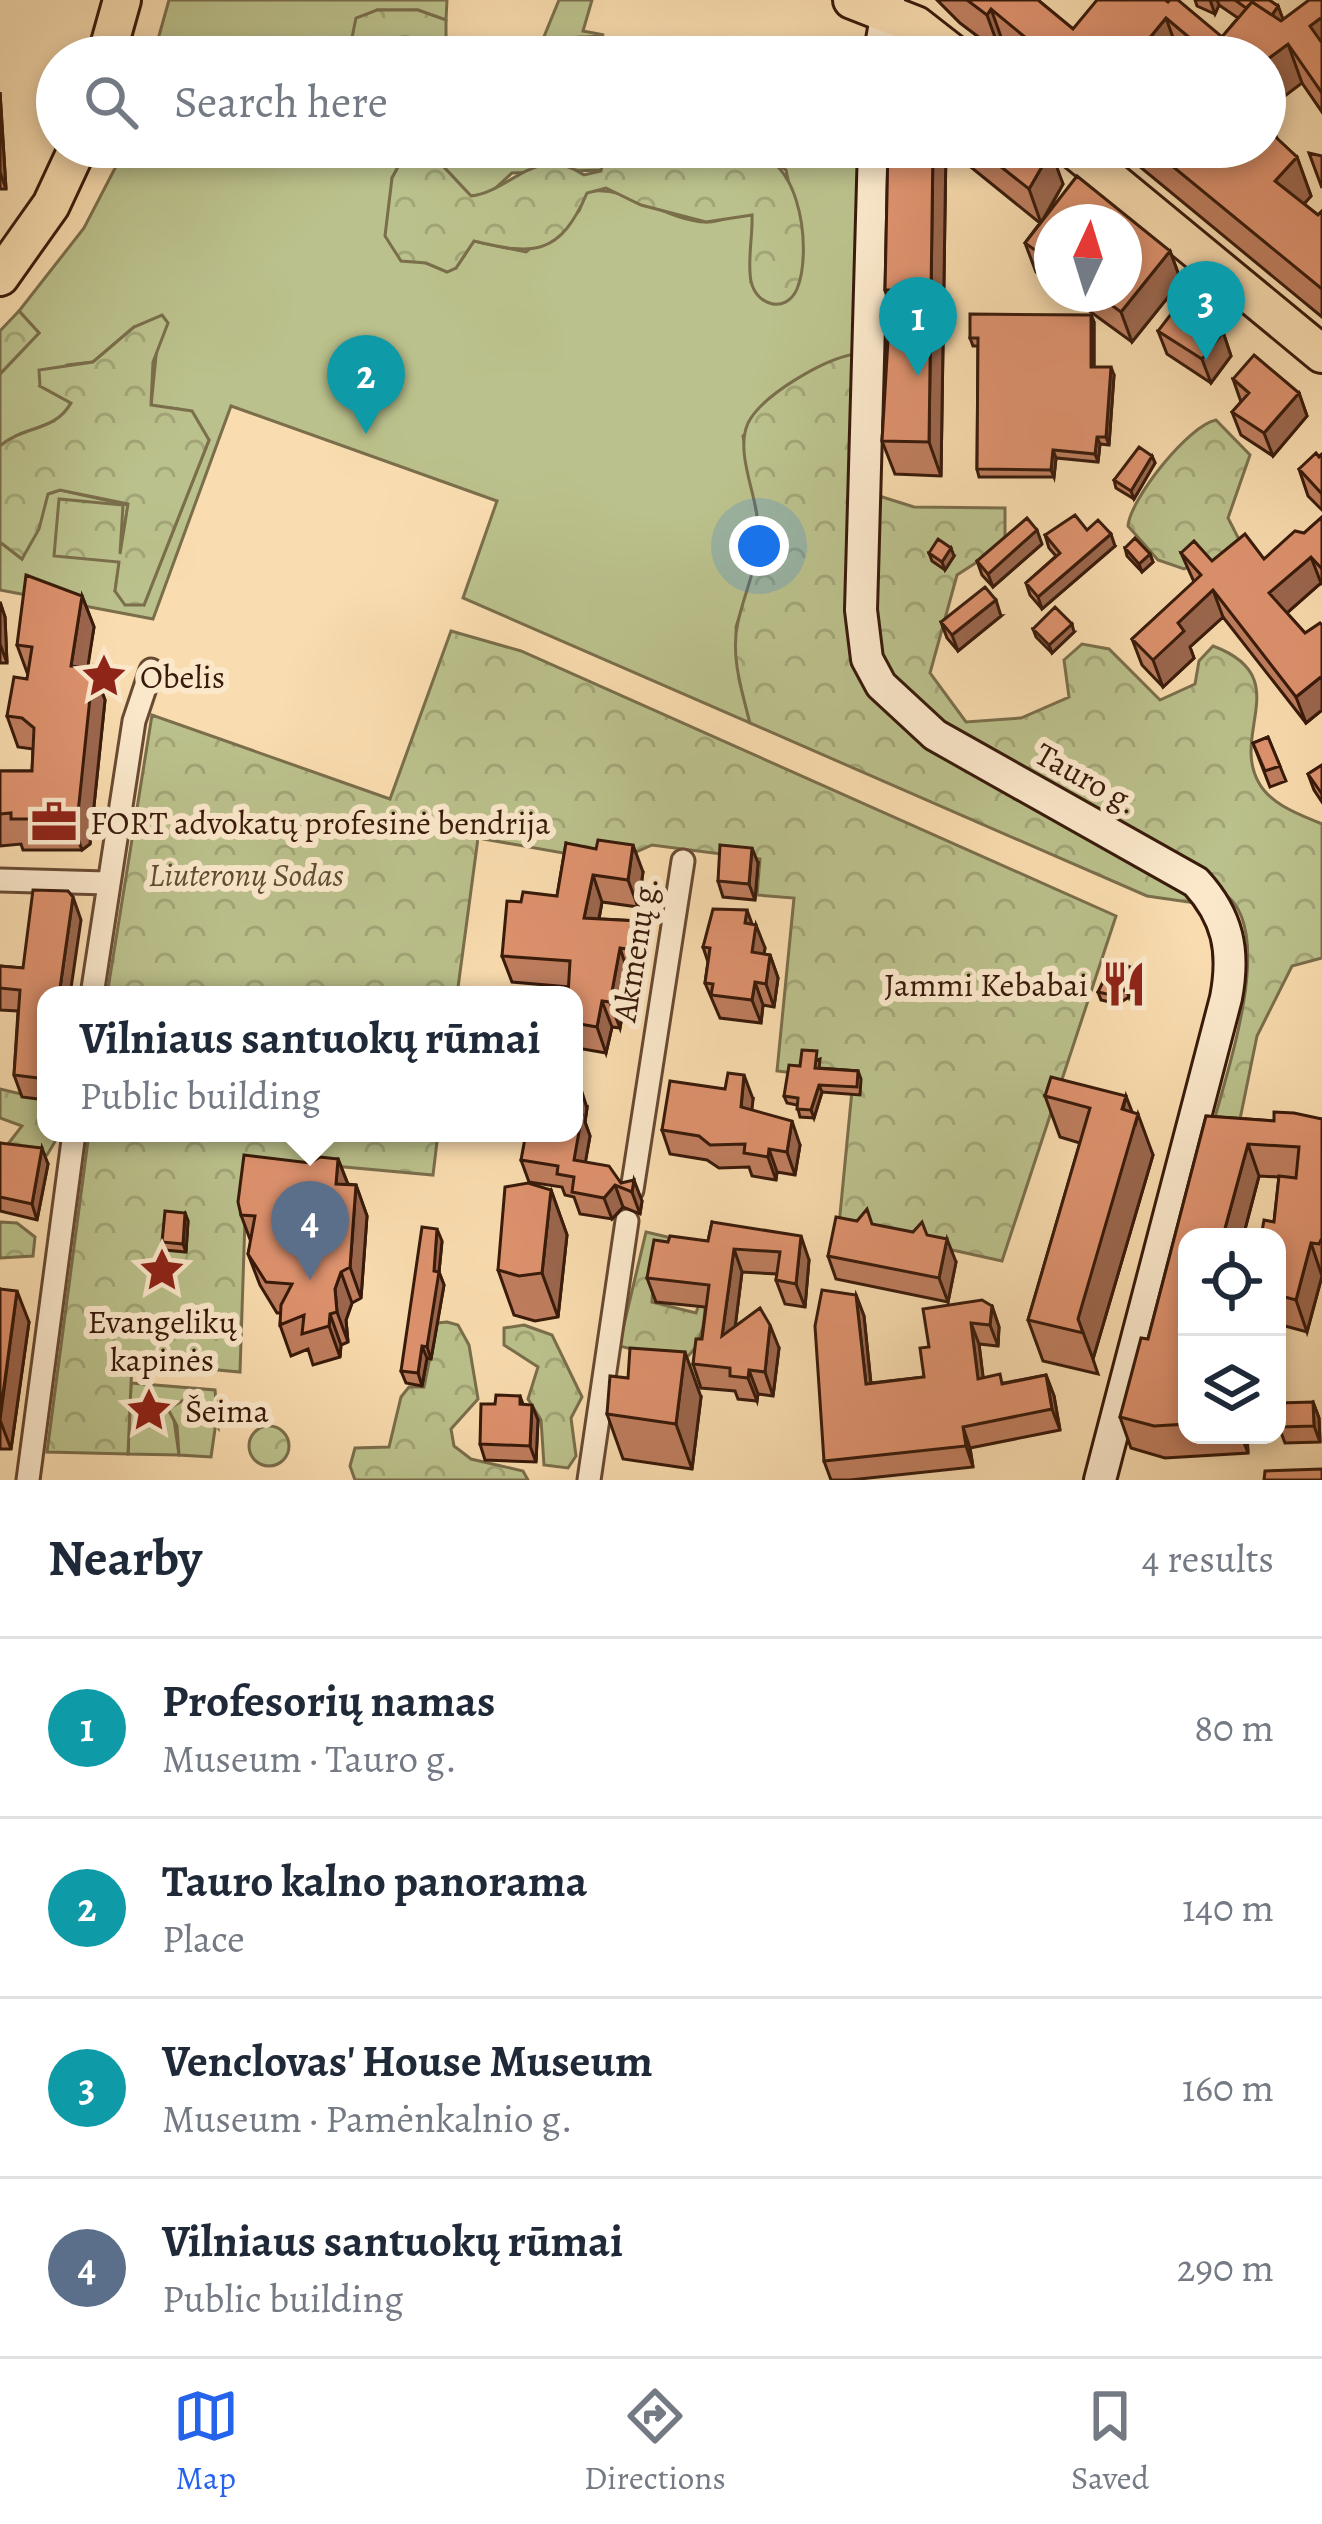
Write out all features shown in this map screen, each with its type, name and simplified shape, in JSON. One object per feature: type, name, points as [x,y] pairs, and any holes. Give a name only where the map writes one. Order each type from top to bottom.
[{"type":"main road","points":[[112,36],[122,0]]},
{"type":"main road","points":[[875,4],[877,36]]},
{"type":"main road","points":[[875,4],[929,36]]},
{"type":"main road","points":[[0,277],[51,205],[68,168]]},
{"type":"main road","name":"Tauro g.","points":[[873,168],[858,576],[867,659],[903,711],[935,735],[1196,882],[1215,903],[1230,944],[1226,998],[1100,1480]]},
{"type":"main road","points":[[1096,168],[1322,354]]},
{"type":"street","points":[[93,986],[134,721],[151,670]]},
{"type":"street","name":"Akmenų g.","points":[[632,1190],[682,861]]},
{"type":"street","points":[[0,880],[107,883]]},
{"type":"street","points":[[28,1480],[73,1142]]},
{"type":"street","points":[[589,1480],[627,1221]]},
{"type":"green space","points":[[169,0],[447,0],[446,20],[418,10],[377,10],[358,36],[159,36]]},
{"type":"green space","points":[[559,0],[592,0],[583,31],[604,35],[544,36]]},
{"type":"green space","points":[[377,10],[418,10],[446,20],[446,36],[352,36],[356,18]]},
{"type":"green space","points":[[115,168],[397,168],[392,178],[426,263],[447,271],[456,268],[474,241],[526,252],[579,211],[587,192],[602,191],[691,220],[712,222],[753,215],[751,281],[803,253],[782,168],[861,168],[855,354],[743,436],[759,527],[754,571],[736,627],[739,679],[750,723],[463,598],[497,501],[231,406],[153,619],[0,590],[0,542],[22,559],[48,494],[60,490],[128,505],[115,591],[144,605],[209,440],[178,409],[151,406],[158,336],[134,327],[93,362],[67,365],[40,386],[71,403],[57,419],[0,446],[0,374],[39,333],[19,311],[84,228]]},
{"type":"green space","points":[[397,168],[445,168],[471,196],[534,168],[569,168],[584,175],[601,168],[778,168],[796,200],[802,224],[802,271],[792,297],[772,304],[759,296],[751,281],[752,215],[706,222],[641,205],[606,188],[587,193],[567,229],[543,246],[514,249],[474,241],[456,268],[447,272],[426,263],[401,261],[385,236]]},
{"type":"green space","points":[[445,168],[602,168],[512,173],[489,194],[471,196]]},
{"type":"green space","points":[[19,311],[39,333],[0,374],[0,331]]},
{"type":"green space","points":[[162,315],[168,323],[153,362],[151,405],[192,411],[209,440],[144,605],[125,605],[115,591],[119,562],[54,556],[59,499],[123,505],[120,554],[128,504],[60,490],[48,494],[39,529],[22,559],[0,542],[0,446],[57,419],[71,403],[40,386],[39,370],[93,362],[134,327]]},
{"type":"green space","points":[[855,354],[876,495],[914,507],[1005,508],[1005,544],[957,575],[930,673],[966,722],[1021,718],[1069,697],[1064,660],[1082,644],[1109,649],[1160,700],[1195,684],[1199,661],[1213,646],[1238,659],[1251,673],[1256,690],[1252,764],[1259,783],[1279,803],[1322,824],[1322,958],[1292,966],[1257,1036],[1238,1129],[1211,1133],[1235,1042],[1247,969],[1247,937],[1239,910],[1222,892],[1202,904],[1147,896],[750,723],[735,647],[759,536],[745,459],[748,423],[766,401],[795,380]]},
{"type":"green space","points":[[1216,420],[1250,455],[1228,518],[1249,559],[1197,563],[1184,569],[1158,560],[1128,526],[1139,499],[1163,465],[1191,435]]},
{"type":"green space","name":"Liuteronų Sodas","points":[[451,631],[521,651],[1116,916],[1002,1261],[839,1225],[853,1080],[777,1071],[794,898],[757,895],[760,859],[652,845],[614,862],[478,838],[458,986],[108,986],[152,715],[390,799]]},
{"type":"green space","points":[[0,1089],[37,1098],[37,1142],[55,1142],[47,1155],[11,1150],[8,1144],[22,1126],[0,1118]]},
{"type":"green space","points":[[88,1142],[437,1142],[433,1175],[247,1158],[240,1372],[132,1362],[128,1454],[47,1452]]},
{"type":"green space","points":[[0,1222],[17,1223],[35,1237],[33,1256],[0,1258]]},
{"type":"green space","points":[[646,1232],[693,1243],[654,1269],[652,1302],[696,1313],[705,1287],[699,1338],[681,1361],[619,1346]]},
{"type":"green space","points":[[437,1323],[458,1325],[469,1345],[478,1399],[451,1429],[454,1446],[471,1459],[523,1471],[528,1480],[355,1480],[350,1466],[355,1448],[389,1447],[401,1397],[409,1387],[424,1387]]},
{"type":"green space","points":[[524,1325],[552,1335],[582,1397],[571,1418],[576,1456],[568,1468],[544,1465],[541,1420],[528,1399],[538,1367],[504,1345],[504,1328]]},
{"type":"green space","points":[[131,1383],[215,1390],[218,1428],[201,1409],[182,1401],[172,1405],[179,1455],[128,1454]]},
{"type":"green space","points":[[182,1401],[216,1422],[211,1457],[179,1455],[177,1426],[168,1409]]},
{"type":"green space","points":[[269,1426],[283,1432],[289,1446],[283,1460],[269,1466],[255,1460],[249,1446],[255,1432]]},
{"type":"building","points":[[967,0],[1038,0],[1073,29],[1097,0],[1178,0],[1221,36],[1187,36],[1166,18],[1151,36],[1024,36],[991,9],[987,15]]},
{"type":"building","points":[[1235,0],[1269,0],[1278,6],[1272,15],[1252,2],[1246,8]]},
{"type":"building","points":[[1309,0],[1322,0],[1322,17],[1310,26],[1322,43],[1322,93],[1286,36],[1223,36],[1252,2],[1281,21]]},
{"type":"building","points":[[1286,147],[1297,157],[1275,181],[1318,215],[1322,211],[1322,289],[1175,168],[1286,168]]},
{"type":"building","points":[[888,168],[933,168],[929,442],[882,441],[891,290],[885,290]]},
{"type":"building","points":[[1002,168],[1041,168],[1029,189]]},
{"type":"building","points":[[1077,176],[1112,204],[1055,204]]},
{"type":"building","points":[[1142,228],[1170,251],[1142,286]]},
{"type":"building","points":[[1178,305],[1223,332],[1202,359],[1158,331]]},
{"type":"building","points":[[970,314],[1091,315],[1091,367],[1111,367],[1106,437],[1097,437],[1095,454],[1053,450],[1051,470],[977,469],[978,338],[970,338]]},
{"type":"building","points":[[1254,355],[1299,393],[1264,433],[1232,412],[1249,393],[1233,379]]},
{"type":"building","points":[[1139,447],[1152,456],[1131,491],[1114,480]]},
{"type":"building","points":[[1316,453],[1322,454],[1322,494],[1299,469]]},
{"type":"building","points":[[1075,515],[1087,530],[1098,520],[1111,534],[1038,597],[1026,583],[1060,553],[1045,535]]},
{"type":"building","points":[[1322,517],[1322,569],[1311,557],[1269,593],[1305,633],[1322,625],[1322,676],[1296,697],[1213,590],[1178,623],[1184,631],[1153,660],[1132,639],[1201,575],[1181,553],[1194,541],[1212,561],[1245,534],[1264,559],[1295,531],[1304,533]]},
{"type":"building","points":[[1027,518],[1037,530],[988,574],[977,561]]},
{"type":"building","points":[[1135,538],[1150,554],[1139,564],[1125,548]]},
{"type":"building","points":[[938,539],[951,548],[942,562],[929,553]]},
{"type":"building","points":[[26,575],[82,596],[71,666],[93,669],[78,813],[71,819],[11,819],[11,813],[0,814],[0,771],[32,771],[34,728],[22,718],[7,716],[14,677],[27,679],[32,647],[17,645]]},
{"type":"building","points":[[985,587],[996,600],[952,635],[941,622]]},
{"type":"building","points":[[1055,607],[1072,624],[1049,645],[1033,629]]},
{"type":"building","points":[[1268,737],[1280,766],[1265,771],[1253,743]]},
{"type":"building","points":[[1322,765],[1322,794],[1308,774]]},
{"type":"building","points":[[598,840],[633,845],[628,880],[593,875],[584,918],[638,921],[633,950],[620,948],[610,1002],[602,1001],[597,1027],[583,1025],[583,986],[569,986],[570,961],[502,956],[507,901],[521,902],[523,892],[557,896],[566,843],[596,849]]},
{"type":"building","points":[[720,845],[752,848],[749,884],[718,881]]},
{"type":"building","points":[[33,890],[68,891],[73,897],[60,986],[37,986],[37,1078],[14,1075],[20,990],[0,988],[0,966],[23,968]]},
{"type":"building","points":[[713,909],[747,910],[745,923],[756,925],[752,952],[770,955],[766,984],[755,982],[752,1000],[711,995],[713,984],[705,983],[710,948],[703,947]]},
{"type":"building","points":[[1113,961],[1133,968],[1126,989],[1115,996],[1098,992]]},
{"type":"building","points":[[802,1050],[817,1051],[815,1068],[858,1071],[857,1087],[819,1085],[811,1110],[797,1109],[798,1098],[784,1096],[789,1065],[800,1066]]},
{"type":"building","points":[[728,1073],[744,1075],[741,1107],[792,1121],[787,1152],[769,1149],[768,1157],[744,1153],[745,1144],[710,1145],[699,1136],[662,1130],[670,1081],[725,1089]]},
{"type":"building","points":[[1051,1077],[1126,1096],[1122,1109],[1138,1114],[1078,1319],[1083,1333],[1028,1320],[1090,1108],[1045,1096]]},
{"type":"building","points":[[1274,1112],[1322,1119],[1322,1238],[1319,1244],[1311,1243],[1296,1300],[1286,1297],[1286,1228],[1263,1228],[1264,1220],[1274,1222],[1279,1176],[1296,1178],[1299,1147],[1248,1144],[1225,1228],[1178,1228],[1178,1425],[1154,1426],[1120,1417],[1141,1338],[1148,1339],[1206,1116],[1274,1121]]},
{"type":"building","points":[[524,1142],[577,1142],[574,1160],[609,1166],[621,1183],[634,1180],[632,1192],[615,1185],[604,1198],[572,1192],[574,1177],[557,1174],[558,1166],[521,1160]]},
{"type":"building","points":[[0,1143],[42,1148],[32,1204],[0,1197]]},
{"type":"building","points":[[244,1155],[310,1163],[320,1157],[338,1159],[336,1184],[356,1185],[350,1267],[341,1272],[335,1289],[337,1312],[330,1314],[329,1326],[302,1334],[304,1315],[280,1325],[281,1305],[292,1284],[266,1282],[248,1254],[255,1216],[241,1215],[238,1202]]},
{"type":"building","points":[[528,1183],[551,1190],[542,1273],[519,1276],[498,1270],[505,1187]]},
{"type":"building","points":[[867,1209],[872,1224],[913,1232],[922,1222],[927,1235],[947,1239],[939,1278],[828,1256],[836,1217],[857,1221]]},
{"type":"building","points":[[165,1211],[185,1213],[183,1244],[162,1242]]},
{"type":"building","points":[[712,1222],[801,1236],[796,1284],[776,1280],[780,1252],[734,1249],[722,1336],[760,1308],[770,1325],[765,1372],[749,1370],[748,1378],[730,1376],[730,1368],[693,1364],[696,1339],[702,1339],[709,1285],[647,1278],[654,1240],[668,1242],[670,1236],[708,1241]]},
{"type":"building","points":[[422,1227],[437,1229],[434,1271],[439,1272],[418,1373],[401,1371]]},
{"type":"building","points":[[0,1289],[17,1291],[0,1416]]},
{"type":"building","points":[[822,1290],[856,1295],[866,1384],[924,1377],[920,1348],[929,1347],[923,1309],[982,1300],[992,1306],[990,1325],[971,1323],[978,1379],[1000,1374],[1002,1384],[1046,1375],[1052,1409],[963,1427],[966,1446],[824,1461],[815,1326]]},
{"type":"building","points":[[630,1348],[685,1352],[676,1424],[607,1414],[610,1376],[628,1378]]},
{"type":"building","points":[[496,1395],[520,1396],[520,1404],[532,1405],[530,1446],[480,1444],[481,1404],[495,1404]]},
{"type":"building","points":[[1313,1402],[1314,1426],[1286,1427],[1286,1403]]},
{"type":"building","points":[[1322,1469],[1322,1480],[1264,1480],[1265,1471]]},
{"type":"place","name":"Venclovas' House Museum","points":[[1206,360]]},
{"type":"place","name":"Profesorių namas","points":[[918,376]]},
{"type":"place","name":"Tauro kalno panorama","points":[[366,434]]},
{"type":"place","name":"Obelis","points":[[104,676]]},
{"type":"place","name":"FORT advokatų profesinė bendrija","points":[[54,822]]},
{"type":"place","name":"Jammi Kebabai","points":[[1124,984]]},
{"type":"place","name":"Evangelikų kapinės","points":[[162,1270]]},
{"type":"place","name":"Vilniaus santuokų rūmai","points":[[310,1280]]},
{"type":"place","name":"Šeima","points":[[149,1410]]}]
